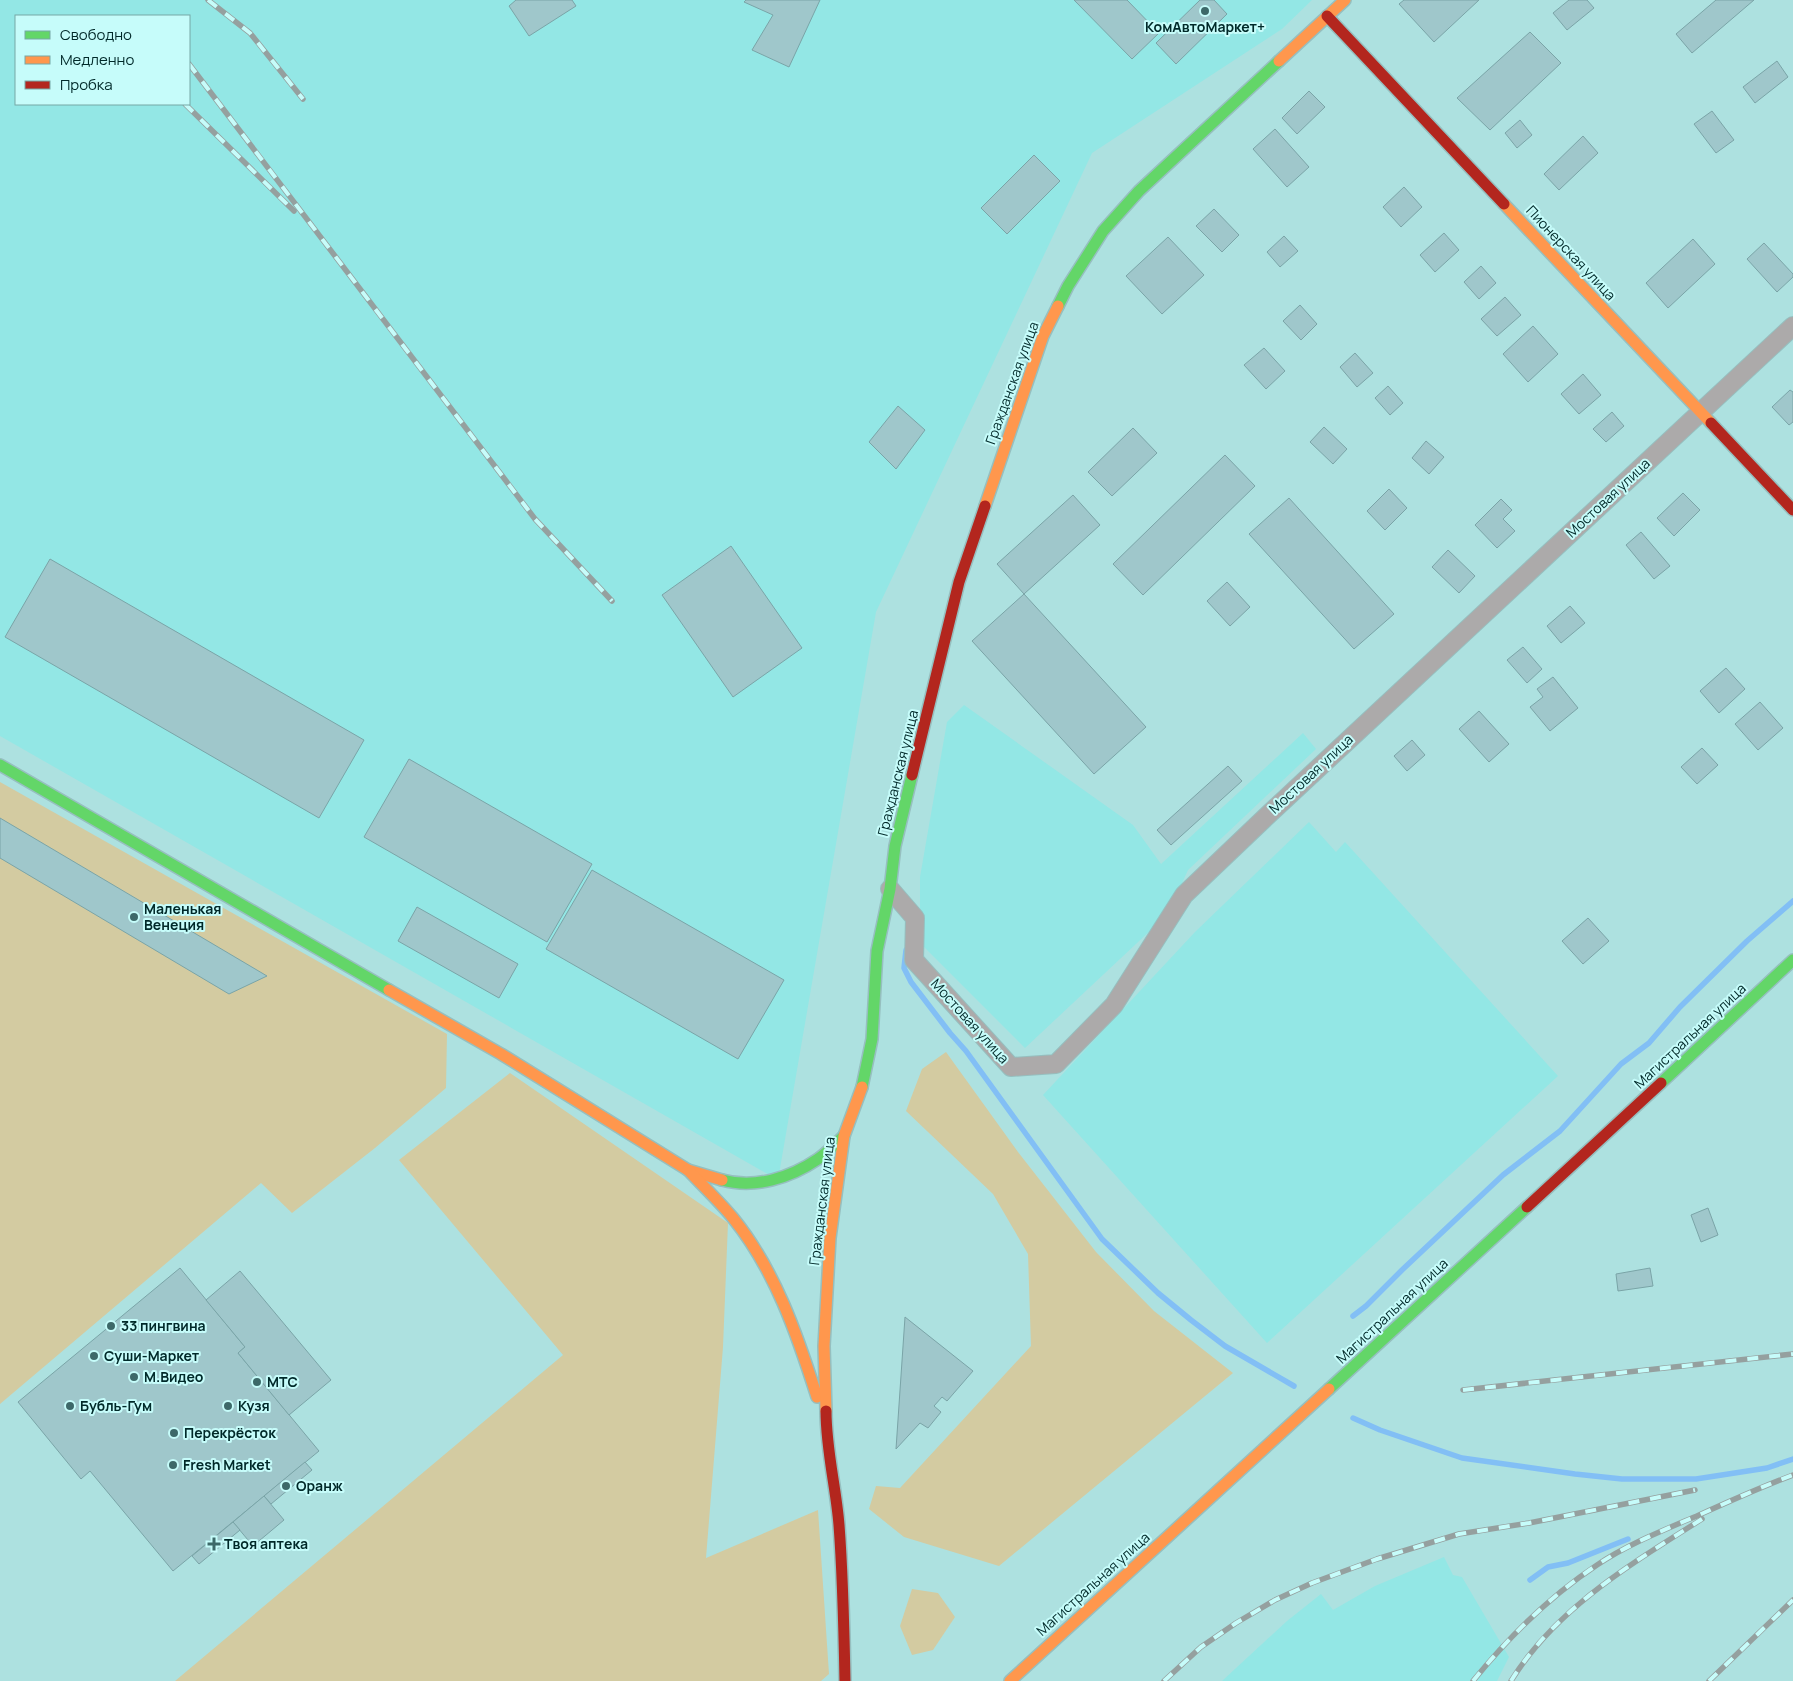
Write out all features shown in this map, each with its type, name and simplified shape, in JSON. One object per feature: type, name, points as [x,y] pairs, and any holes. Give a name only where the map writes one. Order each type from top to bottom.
[{"type":"street","name":"Гражданская улица","points":[[845,1681],[839,1524],[826,1429],[824,1346],[830,1238],[844,1136],[860,1092],[872,1039],[877,951],[890,889],[895,846],[959,582],[1043,336],[1068,286],[1103,231],[1139,191],[1345,0]]},
{"type":"street","name":"Пионерская улица","points":[[1327,16],[1793,510]]},
{"type":"street","name":"Мостовая улица","points":[[890,889],[915,918],[914,960],[1011,1067],[1056,1064],[1114,1006],[1184,895],[1268,814],[1793,326]]},
{"type":"street","points":[[0,765],[501,1054],[688,1170],[733,1218],[769,1272],[799,1340],[826,1429]]},
{"type":"street","name":"Магистральная улица","points":[[1010,1681],[1405,1320],[1793,960]]},
{"type":"street","points":[[688,1170],[730,1182],[762,1183],[789,1175],[818,1159],[844,1136]]},
{"type":"shaded area","points":[[0,0],[1312,0],[1282,29],[1092,153],[876,612],[778,1180],[0,736]]},
{"type":"shaded area","points":[[964,705],[1133,825],[1161,864],[1303,733],[1316,749],[1188,870],[1168,914],[1025,1048],[920,943],[920,877],[947,722]]},
{"type":"shaded area","points":[[0,782],[447,1034],[446,1088],[375,1148],[292,1213],[261,1183],[0,1404]]},
{"type":"shaded area","points":[[1309,822],[1336,852],[1345,842],[1558,1076],[1267,1343],[1043,1095],[1195,932]]},
{"type":"shaded area","points":[[946,1052],[1018,1152],[1096,1252],[1154,1311],[1233,1373],[999,1566],[904,1537],[869,1509],[876,1486],[900,1488],[1031,1346],[1028,1254],[993,1194],[906,1111],[922,1069]]},
{"type":"shaded area","points":[[510,1073],[728,1223],[723,1347],[706,1558],[818,1510],[829,1674],[821,1681],[175,1681],[563,1355],[399,1160]]},
{"type":"shaded area","points":[[1444,1557],[1453,1575],[1462,1577],[1509,1657],[1497,1681],[1222,1681],[1287,1621],[1321,1594],[1333,1610],[1375,1586]]},
{"type":"shaded area","points":[[912,1589],[938,1593],[955,1617],[933,1650],[912,1655],[900,1626]]},
{"type":"building","points":[[516,0],[572,0],[576,6],[529,36],[509,6]]},
{"type":"building","points":[[746,0],[820,0],[789,67],[752,50],[773,15],[744,2]]},
{"type":"building","points":[[1074,0],[1127,0],[1159,33],[1132,59]]},
{"type":"building","points":[[1200,0],[1214,0],[1227,14],[1176,64],[1156,43]]},
{"type":"building","points":[[1404,0],[1479,0],[1434,42],[1399,4]]},
{"type":"building","points":[[1569,0],[1587,0],[1594,8],[1567,30],[1553,13]]},
{"type":"building","points":[[1716,0],[1754,0],[1692,53],[1676,34]]},
{"type":"building","points":[[1530,32],[1561,63],[1490,130],[1457,98]]},
{"type":"building","points":[[1777,61],[1788,77],[1755,103],[1743,87]]},
{"type":"building","points":[[1309,91],[1325,107],[1297,134],[1282,118]]},
{"type":"building","points":[[1712,111],[1734,140],[1716,153],[1694,124]]},
{"type":"building","points":[[1520,120],[1532,135],[1517,148],[1505,133]]},
{"type":"building","points":[[1275,129],[1309,167],[1287,187],[1253,149]]},
{"type":"building","points":[[1583,136],[1598,153],[1559,190],[1544,174]]},
{"type":"building","points":[[1034,155],[1060,181],[1007,234],[981,208]]},
{"type":"building","points":[[1404,187],[1422,207],[1401,227],[1383,207]]},
{"type":"building","points":[[1214,209],[1239,235],[1222,252],[1196,226]]},
{"type":"building","points":[[1444,233],[1459,250],[1435,272],[1420,255]]},
{"type":"building","points":[[1284,236],[1298,251],[1280,267],[1267,252]]},
{"type":"building","points":[[1168,237],[1204,275],[1162,314],[1126,276]]},
{"type":"building","points":[[1693,239],[1715,264],[1668,308],[1646,283]]},
{"type":"building","points":[[1764,243],[1793,274],[1793,277],[1777,292],[1747,259]]},
{"type":"building","points":[[1481,266],[1496,283],[1479,299],[1464,282]]},
{"type":"building","points":[[1505,297],[1521,315],[1497,336],[1481,319]]},
{"type":"building","points":[[1300,305],[1317,324],[1301,340],[1283,321]]},
{"type":"building","points":[[1533,326],[1558,354],[1528,382],[1503,354]]},
{"type":"building","points":[[1264,348],[1285,371],[1266,389],[1244,365]]},
{"type":"building","points":[[1355,353],[1373,373],[1357,387],[1340,367]]},
{"type":"building","points":[[1583,374],[1601,395],[1579,414],[1561,394]]},
{"type":"building","points":[[1388,386],[1403,403],[1390,415],[1375,398]]},
{"type":"building","points":[[1790,390],[1793,392],[1793,422],[1789,425],[1772,407]]},
{"type":"building","points":[[898,406],[925,430],[896,469],[869,442]]},
{"type":"building","points":[[1612,412],[1624,426],[1606,442],[1593,429]]},
{"type":"building","points":[[1324,427],[1347,449],[1333,464],[1310,442]]},
{"type":"building","points":[[1133,428],[1157,453],[1112,496],[1088,472]]},
{"type":"building","points":[[1426,441],[1444,457],[1429,474],[1412,458]]},
{"type":"building","points":[[1225,455],[1255,486],[1143,595],[1113,564]]},
{"type":"building","points":[[1389,489],[1407,508],[1385,530],[1367,511]]},
{"type":"building","points":[[1683,493],[1700,510],[1674,536],[1657,518]]},
{"type":"building","points":[[1073,495],[1100,525],[1024,594],[997,564]]},
{"type":"building","points":[[1289,498],[1394,614],[1354,649],[1249,534]]},
{"type":"building","points":[[1501,499],[1512,510],[1503,519],[1515,531],[1497,548],[1475,525]]},
{"type":"building","points":[[1641,532],[1670,566],[1654,579],[1626,545]]},
{"type":"building","points":[[731,546],[802,648],[733,697],[662,595]]},
{"type":"building","points":[[1448,550],[1475,576],[1459,593],[1432,567]]},
{"type":"building","points":[[50,559],[364,740],[319,818],[5,637]]},
{"type":"building","points":[[1227,582],[1250,607],[1230,626],[1207,601]]},
{"type":"building","points":[[1024,594],[1146,727],[1094,774],[972,641]]},
{"type":"building","points":[[1570,606],[1585,623],[1561,643],[1547,626]]},
{"type":"building","points":[[1523,647],[1542,669],[1527,683],[1507,660]]},
{"type":"building","points":[[1726,668],[1745,689],[1719,713],[1700,691]]},
{"type":"building","points":[[1553,677],[1578,708],[1550,731],[1530,707],[1543,697],[1537,689]]},
{"type":"building","points":[[1760,702],[1783,728],[1758,750],[1735,724]]},
{"type":"building","points":[[1479,711],[1509,744],[1489,762],[1459,729]]},
{"type":"building","points":[[1412,740],[1425,755],[1407,771],[1394,756]]},
{"type":"building","points":[[1702,748],[1718,765],[1697,784],[1681,767]]},
{"type":"building","points":[[409,759],[592,864],[547,942],[364,837]]},
{"type":"building","points":[[1228,766],[1242,781],[1171,845],[1157,830]]},
{"type":"building","name":"Маленькая Венеция","points":[[0,818],[267,976],[229,994],[0,858]]},
{"type":"building","points":[[592,870],[784,980],[738,1059],[546,949]]},
{"type":"building","points":[[417,907],[518,964],[499,998],[398,941]]},
{"type":"building","points":[[1588,918],[1609,941],[1583,964],[1562,941]]},
{"type":"building","points":[[1708,1208],[1718,1235],[1701,1242],[1691,1215]]},
{"type":"building","name":"Перекрёсток","points":[[180,1268],[245,1347],[238,1353],[319,1451],[173,1571],[90,1471],[81,1479],[18,1402]]},
{"type":"building","points":[[1650,1268],[1653,1286],[1618,1291],[1616,1274]]},
{"type":"building","points":[[240,1271],[331,1380],[289,1415],[238,1353],[245,1347],[206,1300]]},
{"type":"building","points":[[905,1317],[973,1371],[947,1401],[942,1397],[934,1406],[941,1412],[928,1428],[920,1423],[896,1449]]},
{"type":"building","points":[[305,1462],[312,1470],[271,1504],[264,1496]]},
{"type":"building","points":[[264,1496],[284,1520],[253,1546],[233,1522]]},
{"type":"building","points":[[233,1522],[240,1530],[199,1564],[192,1556]]},
{"type":"waterway","points":[[1353,1316],[1366,1306],[1503,1175],[1560,1131],[1621,1064],[1649,1043],[1680,1007],[1747,941],[1793,901]]},
{"type":"waterway","points":[[906,950],[904,968],[911,982],[966,1051],[1102,1239],[1158,1293],[1191,1320],[1225,1346],[1294,1386]]},
{"type":"waterway","points":[[1353,1418],[1380,1430],[1462,1458],[1622,1479],[1696,1479],[1767,1468],[1793,1459]]},
{"type":"waterway","points":[[1530,1580],[1548,1567],[1568,1563],[1628,1539]]},
{"type":"railway","points":[[208,0],[250,33],[303,99]]},
{"type":"railway","points":[[190,65],[535,519],[612,601]]},
{"type":"railway","points":[[186,105],[294,211]]},
{"type":"railway","points":[[1463,1390],[1793,1354]]},
{"type":"railway","points":[[1473,1681],[1530,1618],[1597,1565],[1621,1550],[1647,1538],[1793,1475]]},
{"type":"railway","points":[[1164,1681],[1201,1647],[1275,1600],[1312,1583],[1377,1559],[1459,1534],[1529,1523],[1695,1490]]},
{"type":"railway","points":[[1511,1681],[1529,1655],[1572,1610],[1622,1571],[1702,1519]]},
{"type":"railway","points":[[1709,1681],[1793,1600]]},
{"type":"traffic: fast","points":[[1058,306],[1068,286],[1103,231],[1139,191],[1279,61]]},
{"type":"traffic: fast","points":[[0,765],[389,990]]},
{"type":"traffic: fast","points":[[862,1087],[872,1039],[877,951],[890,889],[895,846],[912,775]]},
{"type":"traffic: fast","points":[[1661,1083],[1793,960]]},
{"type":"traffic: fast","points":[[722,1180],[747,1183],[759,1182],[796,1172],[818,1159],[844,1136]]},
{"type":"traffic: fast","points":[[1329,1389],[1527,1207]]},
{"type":"traffic: slow","points":[[1279,61],[1345,0]]},
{"type":"traffic: slow","points":[[1504,204],[1711,423]]},
{"type":"traffic: slow","points":[[985,506],[1043,336],[1058,306]]},
{"type":"traffic: slow","points":[[389,990],[501,1054],[688,1170],[722,1180]]},
{"type":"traffic: slow","points":[[826,1411],[824,1346],[830,1238],[844,1136],[862,1087]]},
{"type":"traffic: slow","points":[[688,1170],[733,1218],[761,1259],[793,1326],[817,1397]]},
{"type":"traffic: slow","points":[[1010,1681],[1329,1389]]},
{"type":"traffic: jam","points":[[1327,16],[1504,204]]},
{"type":"traffic: jam","points":[[1711,423],[1793,510]]},
{"type":"traffic: jam","points":[[912,775],[959,582],[985,506]]},
{"type":"traffic: jam","points":[[1527,1207],[1661,1083]]},
{"type":"traffic: jam","points":[[826,1411],[839,1525],[845,1681]]},
{"type":"place","name":"КомАвтоМаркет+","points":[[1205,11]]},
{"type":"place","name":"Маленькая Венеция","points":[[134,917]]},
{"type":"place","name":"33 пингвина","points":[[111,1326]]},
{"type":"place","name":"Суши-Маркет","points":[[94,1356]]},
{"type":"place","name":"М.Видео","points":[[134,1377]]},
{"type":"place","name":"МТС","points":[[257,1382]]},
{"type":"place","name":"Бубль-Гум","points":[[70,1406]]},
{"type":"place","name":"Кузя","points":[[228,1406]]},
{"type":"place","name":"Перекрёсток","points":[[174,1433]]},
{"type":"place","name":"Fresh Market","points":[[173,1465]]},
{"type":"place","name":"Оранж","points":[[286,1486]]},
{"type":"place","name":"Твоя аптека","points":[[214,1544]]}]
